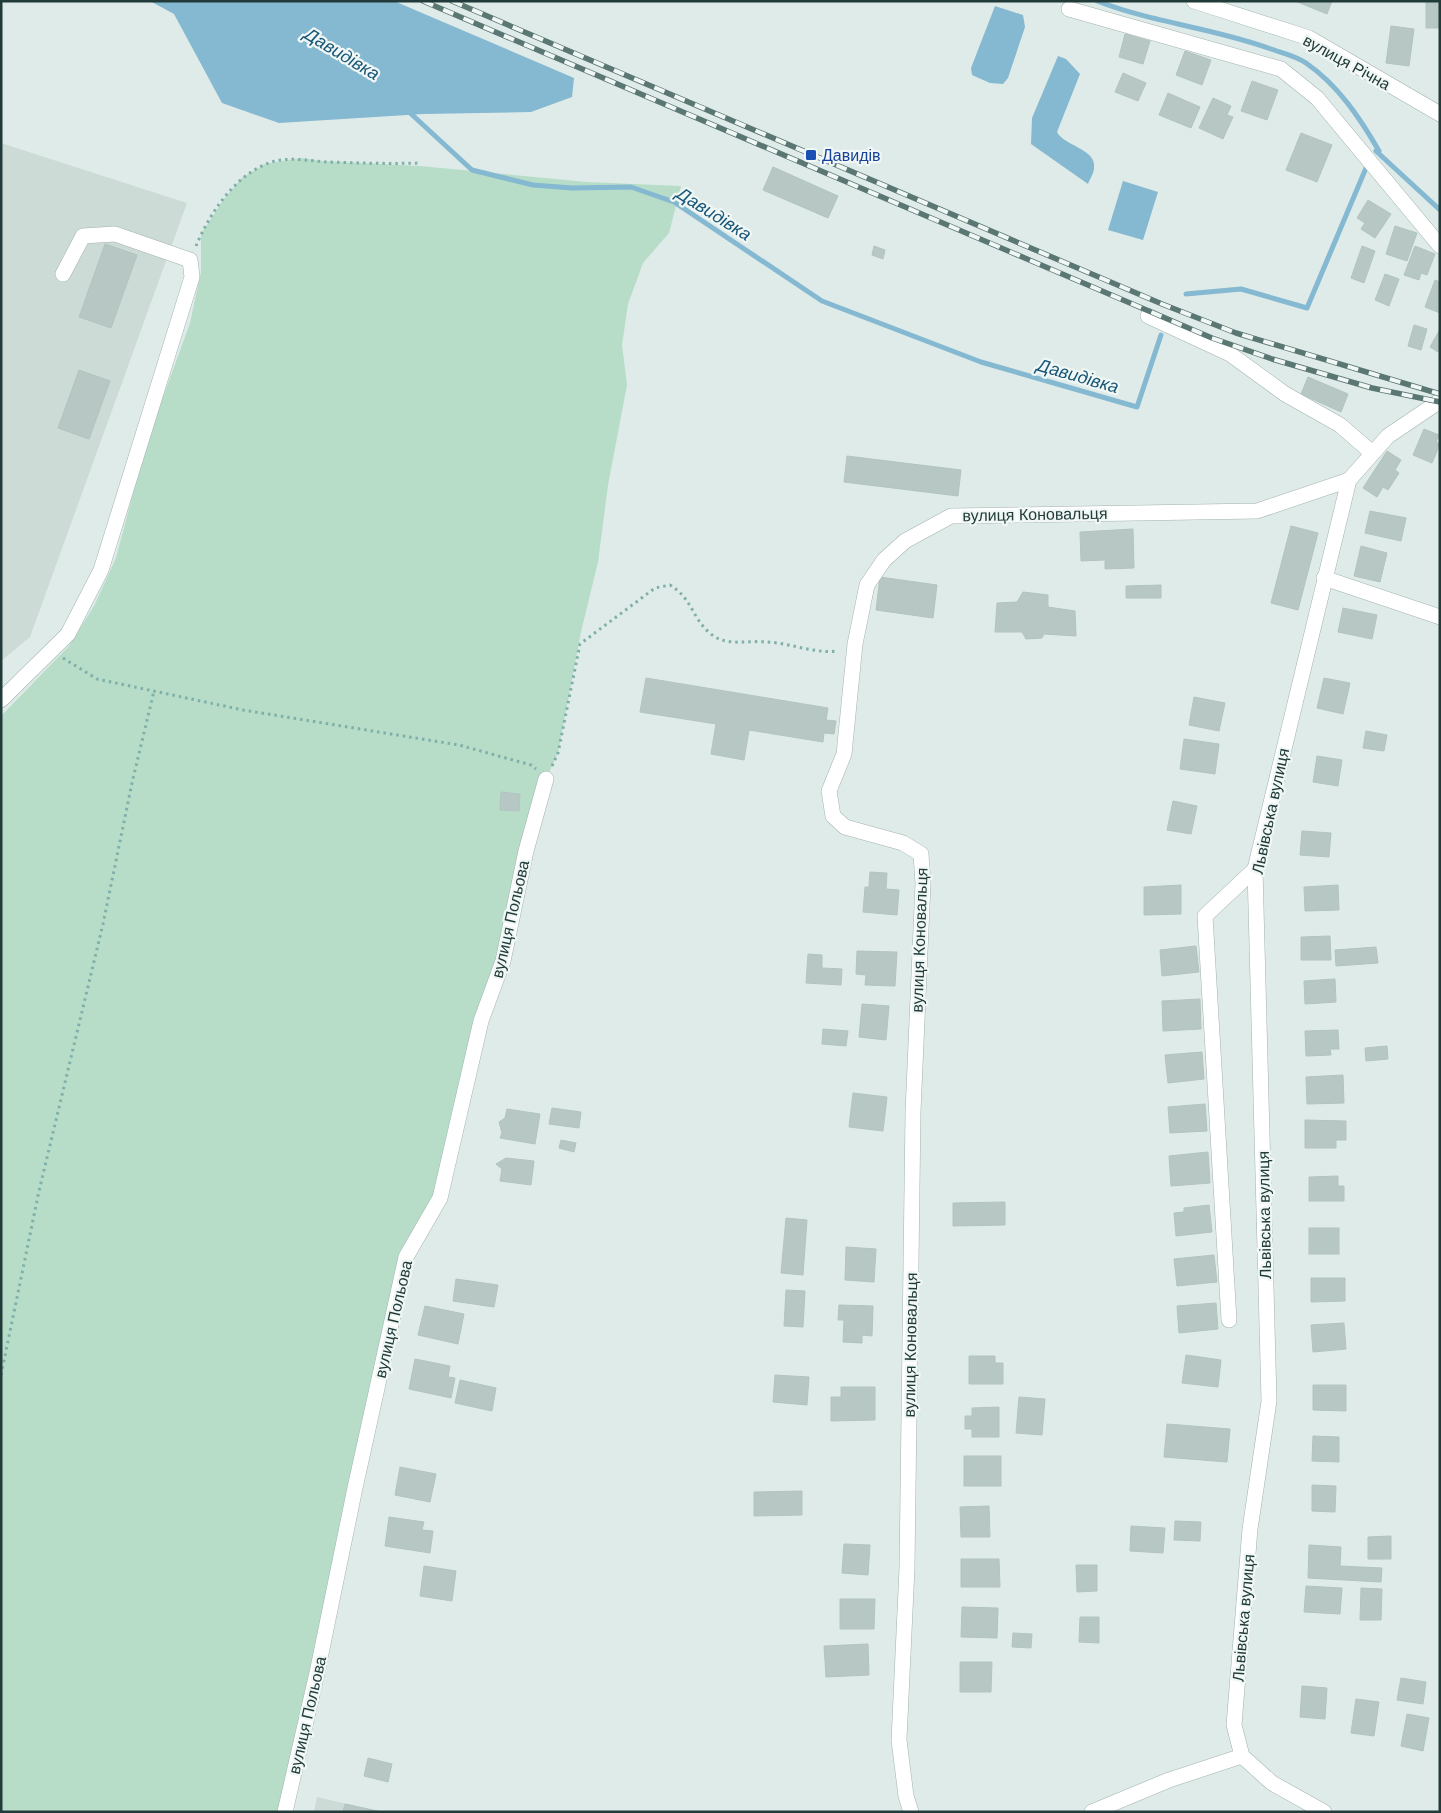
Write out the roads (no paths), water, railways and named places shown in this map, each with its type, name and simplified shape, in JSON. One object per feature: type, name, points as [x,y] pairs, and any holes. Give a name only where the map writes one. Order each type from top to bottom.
[{"type":"street","name":"вулиця Річна","points":[[1194,1],[1308,38],[1440,114]]},
{"type":"street","points":[[1069,9],[1280,69],[1317,98],[1440,246]]},
{"type":"street","points":[[1,700],[68,634],[101,570],[192,277],[190,260],[115,234],[83,236],[63,274]]},
{"type":"street","points":[[1148,316],[1230,354],[1284,394],[1340,425],[1372,452]]},
{"type":"street","points":[[1348,480],[1388,436],[1440,401]]},
{"type":"street","name":"Львівська вулиця","points":[[1242,1756],[1234,1725],[1250,1529],[1268,1401],[1255,869],[1348,480]]},
{"type":"street","name":"вулиця Коновальця","points":[[911,1812],[906,1796],[899,1740],[908,1558],[913,1112],[923,883],[921,854],[903,843],[845,827],[833,816],[829,791],[844,754],[855,644],[867,585],[884,560],[905,541],[951,516],[1257,511],[1348,480]]},
{"type":"street","points":[[1324,578],[1440,617]]},
{"type":"street","name":"вулиця Польова","points":[[285,1812],[317,1674],[355,1488],[406,1257],[440,1198],[481,1021],[503,961],[526,851],[546,779]]},
{"type":"street","points":[[1229,1320],[1205,916],[1255,869]]},
{"type":"street","points":[[1092,1812],[1169,1780],[1242,1756],[1272,1783],[1324,1812]]},
{"type":"water","points":[[150,1],[394,1],[574,78],[572,97],[531,112],[423,114],[279,123],[222,103],[174,14]]},
{"type":"water","points":[[995,6],[1023,15],[1025,27],[1008,78],[1003,84],[990,83],[972,75],[971,68]]},
{"type":"water","points":[[1058,56],[1066,59],[1080,74],[1057,132],[1066,141],[1090,156],[1094,162],[1093,174],[1088,184],[1031,144],[1032,118]]},
{"type":"water","points":[[1123,181],[1158,192],[1143,240],[1108,230]]},
{"type":"waterway","points":[[1097,1],[1140,15],[1249,42],[1302,61],[1318,72],[1338,92],[1356,114],[1379,151]]},
{"type":"waterway","name":"Давидівка","points":[[408,111],[472,170],[533,185],[572,188],[631,187],[674,202],[822,301],[981,362],[1137,407],[1161,335]]},
{"type":"waterway","name":"Давидівка","points":[[1376,151],[1440,210]]},
{"type":"waterway","name":"Давидівка","points":[[1186,294],[1241,289],[1307,308],[1366,168]]},
{"type":"railway","points":[[423,1],[1212,338],[1272,359],[1372,388],[1440,402]]},
{"type":"railway","points":[[452,1],[1162,304],[1236,333],[1440,394]]},
{"type":"place","name":"Давидів","points":[[811,155]]}]
